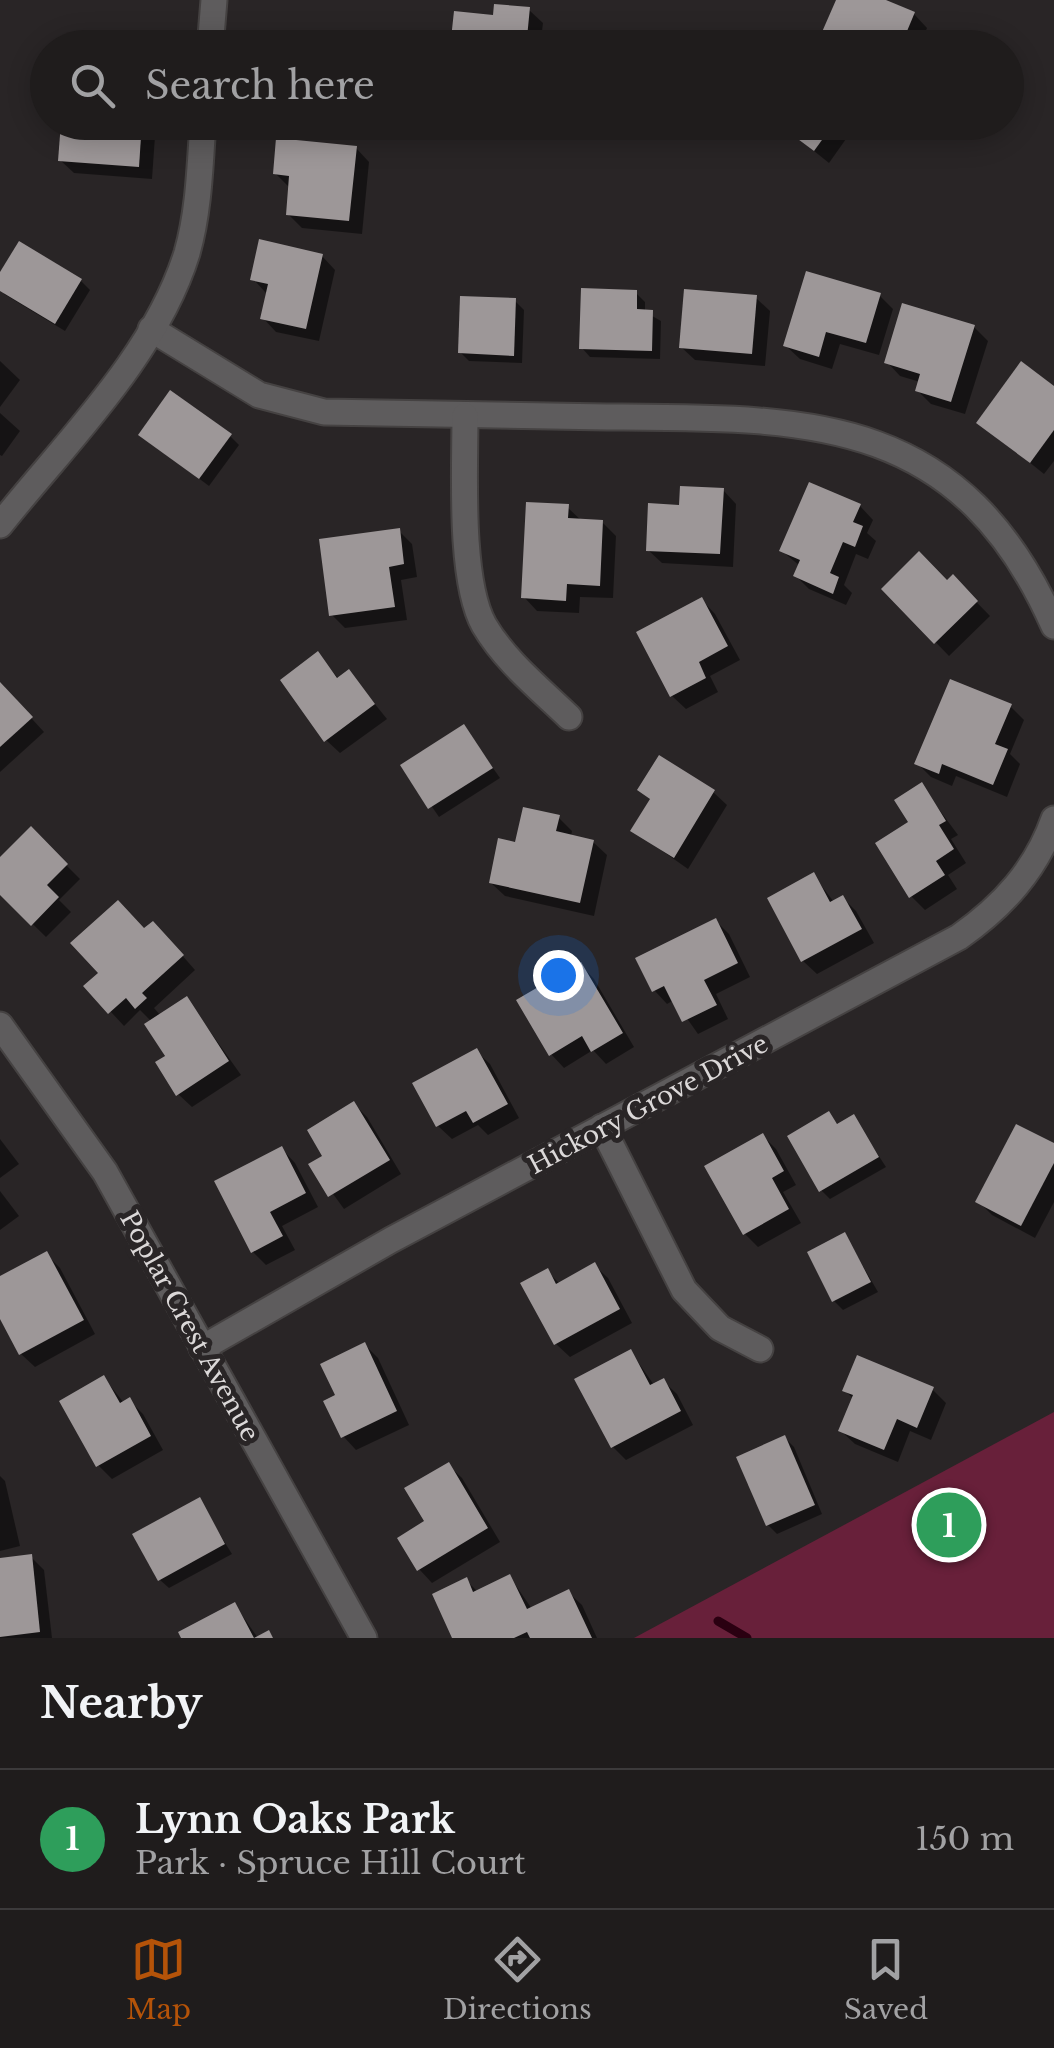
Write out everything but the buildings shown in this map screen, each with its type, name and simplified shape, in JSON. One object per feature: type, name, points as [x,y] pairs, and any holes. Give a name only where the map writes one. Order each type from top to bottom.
[{"type":"street","points":[[212,30],[214,0]]},
{"type":"street","points":[[0,525],[151,329],[172,293],[188,250],[202,140]]},
{"type":"street","points":[[151,329],[260,395],[324,412],[740,418],[814,424],[846,432],[913,460],[960,492],[1019,560],[1054,626]]},
{"type":"street","points":[[464,416],[466,527],[482,621],[520,671],[569,716]]},
{"type":"street","name":"Hickory Grove Drive","points":[[202,1348],[602,1127],[960,936],[1006,899],[1038,853],[1054,818]]},
{"type":"street","name":"Poplar Crest Avenue","points":[[0,1025],[105,1172],[364,1638]]},
{"type":"street","points":[[602,1127],[684,1290],[720,1328],[760,1350]]},
{"type":"shaded area","points":[[1054,1412],[1054,1638],[634,1638]]},
{"type":"waterway","points":[[718,1621],[747,1638]]},
{"type":"place","name":"Lynn Oaks Park","points":[[949,1525]]}]
